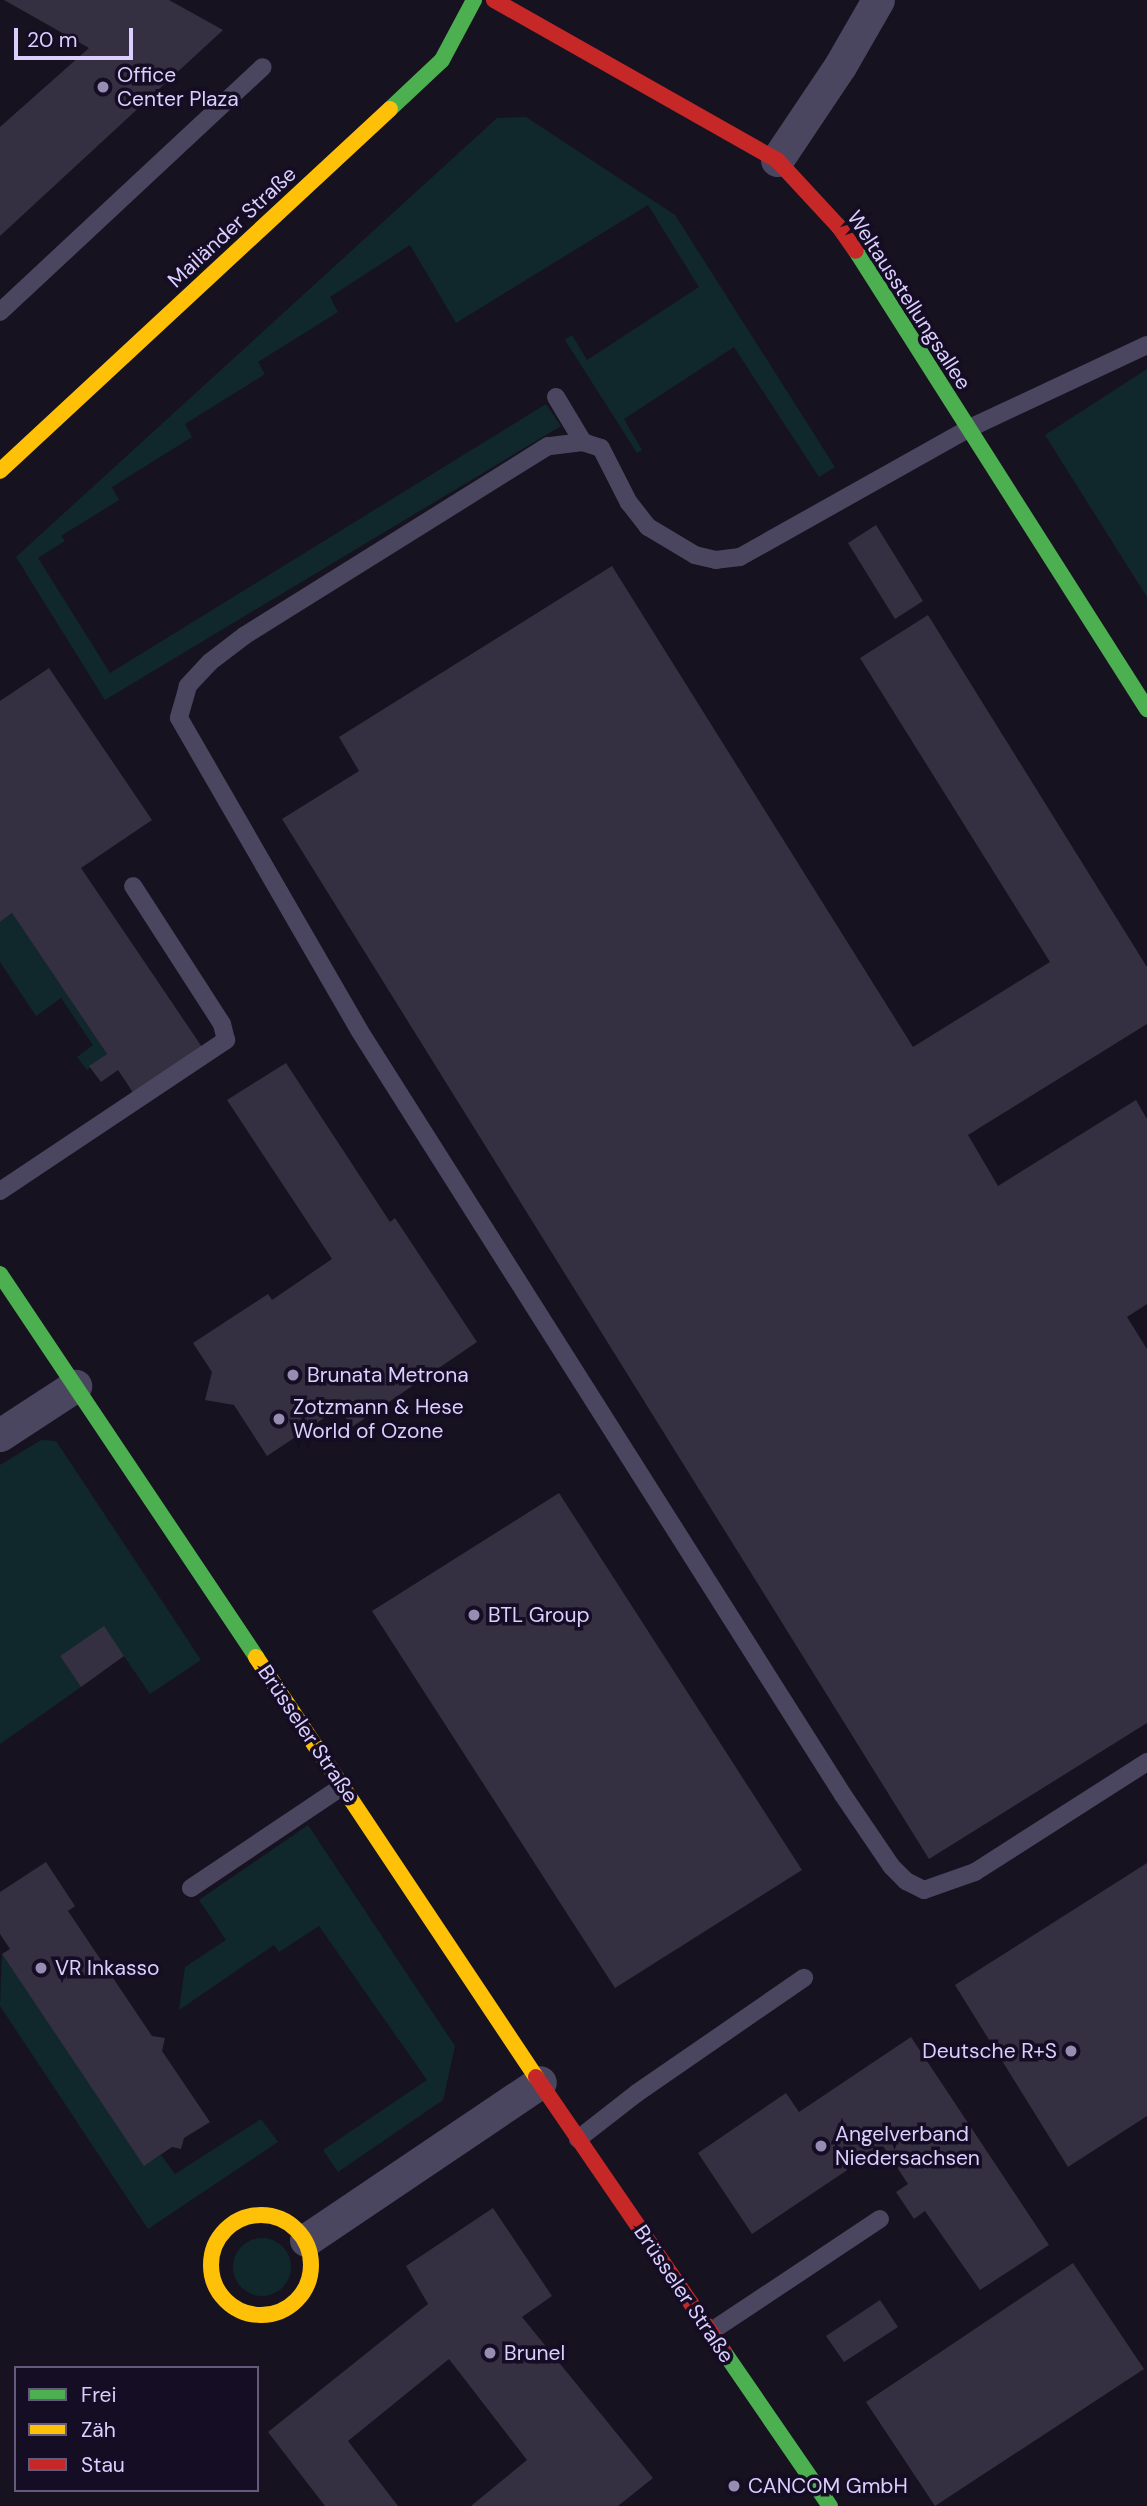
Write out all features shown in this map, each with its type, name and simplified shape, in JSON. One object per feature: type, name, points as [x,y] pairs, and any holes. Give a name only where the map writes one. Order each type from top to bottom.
[{"type":"street","name":"Mailänder Straße","points":[[0,471],[442,60],[474,0]]},
{"type":"street","name":"Weltausstellungsallee","points":[[495,0],[777,160],[839,227],[1147,709]]},
{"type":"street","points":[[777,160],[840,66],[878,0]]},
{"type":"street","name":"Brüsseler Straße","points":[[0,1274],[578,2139],[830,2506]]},
{"type":"street","points":[[0,1435],[75,1386]]},
{"type":"street","points":[[306,2240],[540,2082]]},
{"type":"street","points":[[261,2214],[287,2221],[306,2240],[312,2266],[305,2291],[286,2310],[260,2317],[235,2310],[216,2291],[209,2265],[216,2240],[235,2221],[261,2214]]},
{"type":"lane","points":[[0,312],[263,67]]},
{"type":"lane","points":[[1147,345],[968,429],[748,554],[716,559],[672,544],[648,527],[629,503],[601,448],[583,442],[548,446],[244,636],[210,662],[188,686],[179,718],[359,1030],[843,1796],[892,1867],[906,1881],[924,1890],[958,1879],[975,1872],[1147,1762]]},
{"type":"lane","points":[[556,397],[583,442]]},
{"type":"lane","points":[[0,1191],[226,1040],[222,1024],[133,886]]},
{"type":"lane","points":[[191,1888],[343,1786]]},
{"type":"lane","points":[[578,2139],[637,2093],[804,1978]]},
{"type":"lane","points":[[710,2332],[880,2218]]},
{"type":"green space","points":[[526,117],[675,215],[835,467],[819,477],[734,347],[624,419],[642,450],[637,453],[565,340],[572,335],[587,360],[699,287],[648,205],[456,323],[410,245],[330,297],[338,312],[258,362],[265,374],[185,424],[192,437],[112,487],[119,500],[61,536],[65,541],[38,558],[110,673],[546,404],[561,426],[105,700],[16,557],[497,118]]},
{"type":"green space","points":[[1147,369],[1147,597],[1045,435]]},
{"type":"green space","points":[[12,913],[107,1054],[87,1070],[77,1057],[93,1045],[61,998],[36,1016],[0,962],[0,922]]},
{"type":"green space","points":[[41,1440],[56,1441],[201,1660],[150,1694],[104,1627],[60,1656],[81,1687],[0,1744],[0,1465]]},
{"type":"green space","points":[[308,1825],[455,2046],[443,2100],[338,2172],[323,2150],[427,2080],[319,1926],[279,1952],[274,1945],[179,2010],[185,1967],[226,1940],[199,1900]]},
{"type":"green space","points":[[2,1954],[144,2165],[161,2155],[175,2174],[261,2119],[278,2142],[148,2229],[0,2006]]},
{"type":"green space","points":[[262,2238],[278,2243],[286,2251],[291,2267],[286,2283],[278,2291],[262,2296],[246,2291],[238,2283],[233,2267],[238,2251],[246,2243]]},
{"type":"building","name":"Office Center Plaza","points":[[4,0],[169,0],[223,30],[0,236],[0,127],[89,48]]},
{"type":"building","points":[[876,525],[923,601],[895,619],[848,543]]},
{"type":"building","points":[[612,566],[913,1047],[1050,962],[860,658],[928,615],[1147,967],[1147,1024],[968,1135],[998,1186],[1136,1100],[1147,1119],[1147,1304],[1127,1317],[1147,1349],[1147,1723],[929,1859],[282,819],[359,771],[339,737]]},
{"type":"building","points":[[49,668],[152,820],[81,868],[202,1047],[134,1094],[118,1070],[101,1082],[89,1066],[107,1054],[12,913],[0,922],[0,701]]},
{"type":"building","points":[[286,1063],[390,1222],[395,1218],[477,1342],[352,1427],[339,1408],[267,1456],[234,1405],[205,1400],[212,1372],[193,1343],[268,1294],[272,1300],[332,1259],[227,1100]]},
{"type":"building","points":[[559,1493],[802,1870],[615,1988],[372,1611]]},
{"type":"building","points":[[104,1626],[124,1656],[81,1687],[60,1656]]},
{"type":"building","points":[[46,1862],[75,1906],[68,1911],[152,2036],[165,2038],[162,2051],[210,2122],[184,2138],[181,2149],[172,2147],[144,2166],[2,1954],[10,1949],[0,1934],[0,1892]]},
{"type":"building","name":"Deutsche R+S","points":[[1147,1863],[1147,2116],[1068,2167],[955,1985]]},
{"type":"building","points":[[911,2037],[1049,2245],[980,2290],[925,2211],[914,2219],[896,2192],[908,2184],[883,2146],[752,2234],[698,2153],[786,2093],[799,2112]]},
{"type":"building","points":[[493,2208],[552,2296],[522,2317],[653,2478],[618,2506],[471,2506],[527,2460],[449,2359],[348,2441],[398,2506],[325,2506],[268,2432],[428,2304],[406,2266]]},
{"type":"building","points":[[1073,2263],[1144,2369],[935,2506],[866,2402]]},
{"type":"building","points":[[880,2300],[898,2327],[844,2362],[826,2336]]},
{"type":"traffic: fast","points":[[390,109],[442,60],[474,0]]},
{"type":"traffic: fast","points":[[856,251],[1147,709]]},
{"type":"traffic: fast","points":[[0,1274],[256,1657]]},
{"type":"traffic: fast","points":[[724,2352],[830,2506]]},
{"type":"traffic: slow","points":[[0,471],[390,109]]},
{"type":"traffic: slow","points":[[256,1657],[536,2077]]},
{"type":"traffic: slow","points":[[261,2215],[280,2218],[297,2229],[308,2246],[311,2265],[308,2284],[297,2301],[280,2312],[261,2315],[242,2312],[225,2301],[214,2284],[211,2265],[214,2246],[225,2229],[242,2218],[261,2215]]},
{"type":"traffic: jam","points":[[494,0],[777,160],[839,227],[856,251]]},
{"type":"traffic: jam","points":[[536,2077],[724,2352]]},
{"type":"place","name":"Office Center Plaza","points":[[103,87]]},
{"type":"place","name":"Brunata Metrona","points":[[293,1375]]},
{"type":"place","name":"Zotzmann & Hese World of Ozone","points":[[279,1419]]},
{"type":"place","name":"BTL Group","points":[[474,1615]]},
{"type":"place","name":"VR Inkasso","points":[[41,1968]]},
{"type":"place","name":"Deutsche R+S","points":[[1071,2051]]},
{"type":"place","name":"Angelverband Niedersachsen","points":[[821,2146]]},
{"type":"place","name":"Brunel","points":[[490,2353]]},
{"type":"place","name":"CANCOM GmbH","points":[[734,2486]]}]
